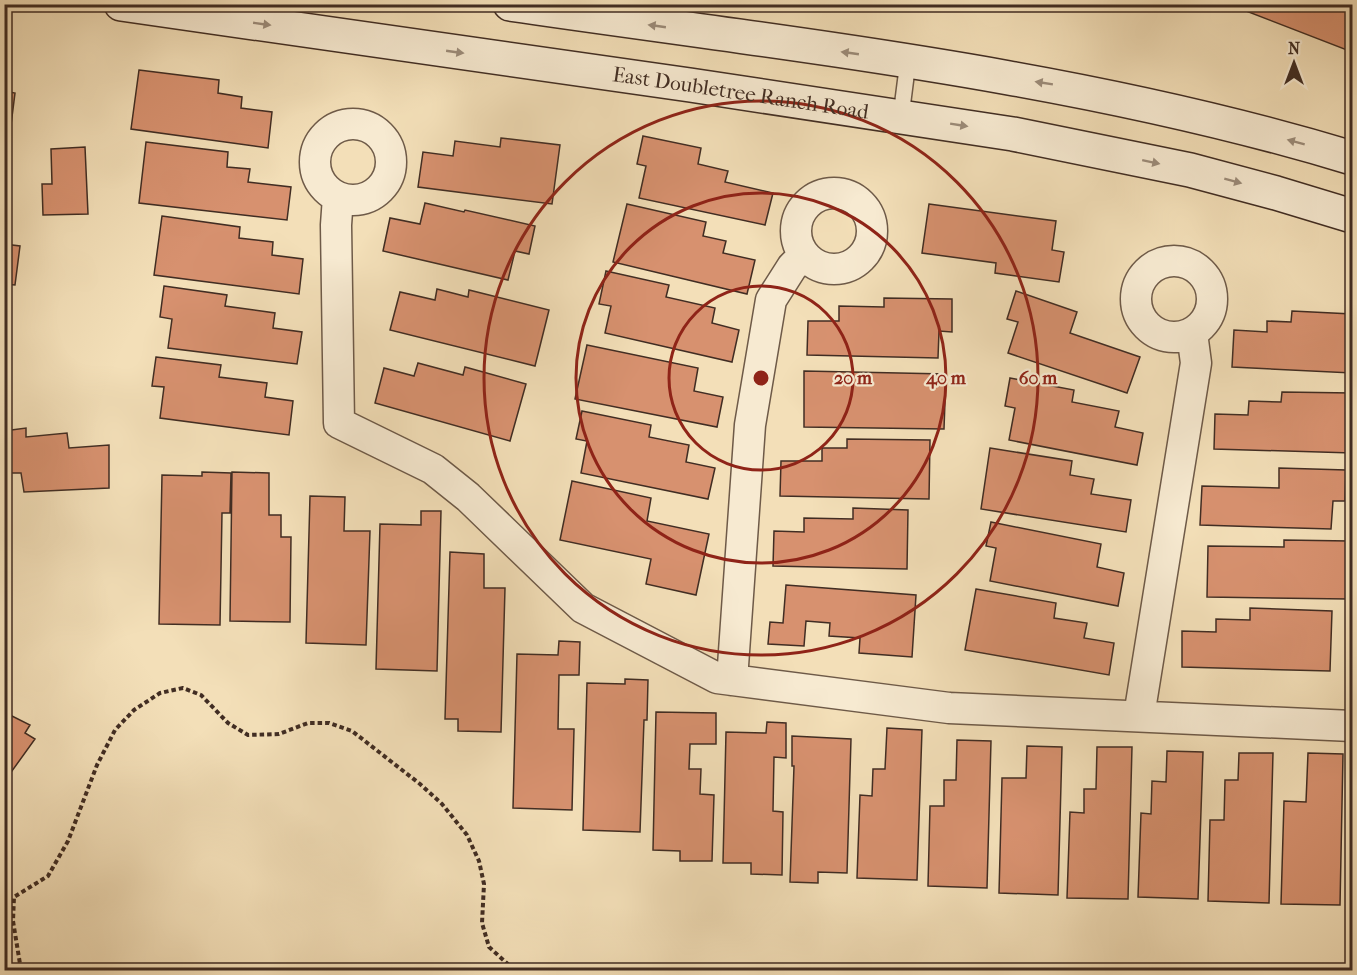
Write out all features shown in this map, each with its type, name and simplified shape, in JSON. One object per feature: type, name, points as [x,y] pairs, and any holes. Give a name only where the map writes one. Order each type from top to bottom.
[{"type":"main road","name":"East Doubletree Ranch Road","points":[[121,4],[902,116],[1013,134],[1190,170],[1353,216]]},
{"type":"main road","points":[[510,4],[908,62],[1101,94],[1248,129],[1353,158]]},
{"type":"street","points":[[338,197],[336,225],[339,423],[433,470],[468,497],[583,608],[717,678],[950,708],[1353,726]]},
{"type":"street","points":[[732,680],[750,425],[771,300],[792,267],[804,255]]},
{"type":"street","points":[[1139,716],[1196,363],[1192,333]]},
{"type":"lane","points":[[902,116],[908,62]]},
{"type":"path","points":[[21,970],[13,921],[14,897],[48,876],[68,840],[97,765],[115,730],[134,710],[160,693],[183,688],[201,695],[228,723],[248,735],[279,734],[308,723],[330,723],[352,731],[420,784],[442,804],[461,827],[479,861],[484,884],[482,922],[489,947],[510,966],[525,970]]},
{"type":"building","points":[[1228,4],[1352,4],[1352,52]]},
{"type":"building","points":[[139,70],[219,80],[218,93],[242,97],[241,108],[272,112],[268,148],[131,129]]},
{"type":"building","points":[[4,91],[15,93],[11,125],[4,124]]},
{"type":"building","points":[[643,136],[701,148],[698,164],[728,171],[725,182],[773,193],[765,225],[639,198],[646,166],[637,164]]},
{"type":"building","points":[[501,138],[560,145],[552,204],[418,187],[423,152],[453,156],[455,141],[500,147]]},
{"type":"building","points":[[146,142],[228,152],[227,167],[250,169],[248,182],[291,187],[287,220],[139,203]]},
{"type":"building","points":[[85,147],[88,214],[43,215],[42,184],[52,184],[51,149]]},
{"type":"building","points":[[425,203],[535,226],[529,254],[515,251],[508,280],[383,251],[390,218],[420,224]]},
{"type":"building","points":[[627,204],[706,222],[703,236],[726,241],[723,253],[755,260],[747,294],[613,262]]},
{"type":"building","points":[[929,204],[1056,221],[1052,250],[1064,252],[1059,282],[995,273],[996,263],[922,253]]},
{"type":"building","points":[[162,216],[240,227],[239,238],[273,242],[272,255],[303,259],[299,294],[154,275]]},
{"type":"building","points":[[4,244],[20,246],[15,285],[4,284]]},
{"type":"building","points":[[606,271],[669,285],[666,297],[715,308],[712,323],[739,330],[732,362],[605,333],[611,306],[599,304]]},
{"type":"building","points":[[164,286],[227,295],[225,306],[275,313],[273,328],[302,332],[297,364],[168,348],[172,319],[160,317]]},
{"type":"building","points":[[437,289],[468,297],[469,290],[549,310],[535,366],[390,330],[400,292],[435,300]]},
{"type":"building","points":[[1016,291],[1077,312],[1070,333],[1140,357],[1127,393],[1008,353],[1018,322],[1007,319]]},
{"type":"building","points":[[884,298],[952,299],[952,332],[939,331],[938,358],[807,355],[808,321],[839,321],[839,306],[884,307]]},
{"type":"building","points":[[1292,311],[1352,314],[1352,373],[1232,367],[1234,330],[1267,332],[1267,321],[1291,322]]},
{"type":"building","points":[[587,345],[698,368],[694,391],[723,397],[717,427],[575,399]]},
{"type":"building","points":[[156,357],[221,365],[219,377],[267,383],[265,397],[293,401],[289,435],[160,418],[164,387],[152,386]]},
{"type":"building","points":[[418,363],[463,375],[465,367],[526,384],[510,441],[375,403],[384,368],[414,376]]},
{"type":"building","points":[[804,371],[946,374],[944,429],[804,427]]},
{"type":"building","points":[[1010,378],[1074,390],[1072,402],[1119,411],[1115,427],[1143,433],[1137,465],[1009,440],[1015,408],[1005,406]]},
{"type":"building","points":[[1282,392],[1352,393],[1352,453],[1214,449],[1215,414],[1248,415],[1249,401],[1281,402]]},
{"type":"building","points":[[582,411],[651,425],[649,437],[689,445],[686,462],[715,468],[708,499],[581,473],[587,441],[576,439]]},
{"type":"building","points":[[26,428],[26,437],[67,433],[69,448],[109,445],[109,488],[24,492],[21,473],[4,473],[4,431]]},
{"type":"building","points":[[847,439],[930,440],[929,499],[780,496],[781,461],[822,461],[822,448],[847,448]]},
{"type":"building","points":[[990,448],[1072,461],[1070,475],[1094,479],[1091,494],[1131,500],[1126,532],[981,509]]},
{"type":"building","points":[[1279,468],[1346,470],[1345,501],[1333,501],[1331,529],[1200,525],[1202,486],[1279,488]]},
{"type":"building","points":[[202,472],[231,473],[230,513],[222,513],[220,625],[159,624],[162,475],[202,476]]},
{"type":"building","points":[[232,472],[269,473],[269,515],[281,515],[281,537],[291,537],[290,622],[230,621]]},
{"type":"building","points":[[572,481],[651,498],[647,521],[709,534],[696,595],[646,584],[651,559],[560,540]]},
{"type":"building","points":[[310,496],[345,497],[344,531],[370,531],[366,645],[306,643]]},
{"type":"building","points":[[853,508],[908,510],[907,569],[773,566],[774,531],[804,532],[804,518],[853,519]]},
{"type":"building","points":[[421,511],[441,511],[437,671],[376,669],[380,524],[421,525]]},
{"type":"building","points":[[991,522],[1101,544],[1097,567],[1124,573],[1118,606],[990,581],[996,548],[986,546]]},
{"type":"building","points":[[1284,540],[1349,541],[1348,599],[1207,597],[1208,546],[1284,547]]},
{"type":"building","points":[[450,552],[484,554],[484,588],[505,588],[501,732],[458,731],[458,719],[445,719]]},
{"type":"building","points":[[786,585],[916,595],[912,657],[859,653],[860,638],[829,636],[830,623],[806,621],[804,646],[768,644],[770,622],[783,623]]},
{"type":"building","points":[[976,589],[1056,603],[1054,618],[1087,623],[1084,638],[1114,643],[1109,675],[965,650]]},
{"type":"building","points":[[1250,608],[1332,611],[1330,671],[1182,667],[1182,631],[1216,632],[1216,619],[1250,620]]},
{"type":"building","points":[[559,641],[580,642],[579,675],[559,675],[558,729],[574,729],[572,810],[513,808],[517,654],[558,655]]},
{"type":"building","points":[[625,679],[648,680],[647,720],[644,720],[640,832],[583,830],[587,683],[625,684]]},
{"type":"building","points":[[4,712],[30,725],[25,733],[35,739],[4,782]]},
{"type":"building","points":[[656,712],[716,713],[716,744],[690,744],[689,769],[701,769],[700,794],[714,795],[712,861],[680,861],[680,851],[653,850]]},
{"type":"building","points":[[767,722],[786,723],[786,758],[774,757],[773,811],[783,812],[782,875],[751,874],[751,863],[723,863],[726,732],[766,733]]},
{"type":"building","points":[[887,728],[922,730],[917,880],[857,878],[860,795],[872,796],[873,769],[885,769]]},
{"type":"building","points":[[792,736],[851,739],[847,873],[818,872],[818,883],[790,882],[794,766],[792,766]]},
{"type":"building","points":[[957,740],[991,741],[987,888],[928,886],[930,806],[944,806],[944,780],[956,780]]},
{"type":"building","points":[[1027,746],[1062,747],[1058,895],[999,893],[1002,778],[1026,778]]},
{"type":"building","points":[[1097,747],[1132,747],[1128,899],[1067,898],[1070,812],[1084,813],[1084,789],[1096,789]]},
{"type":"building","points":[[1167,751],[1203,752],[1198,899],[1138,897],[1141,813],[1151,814],[1152,781],[1166,782]]},
{"type":"building","points":[[1239,753],[1273,753],[1269,903],[1208,901],[1210,820],[1224,820],[1225,780],[1238,780]]},
{"type":"building","points":[[1308,753],[1343,754],[1340,905],[1281,904],[1284,801],[1306,802]]},
{"type":"building","points":[[1352,824],[1352,906],[1349,906]]}]
